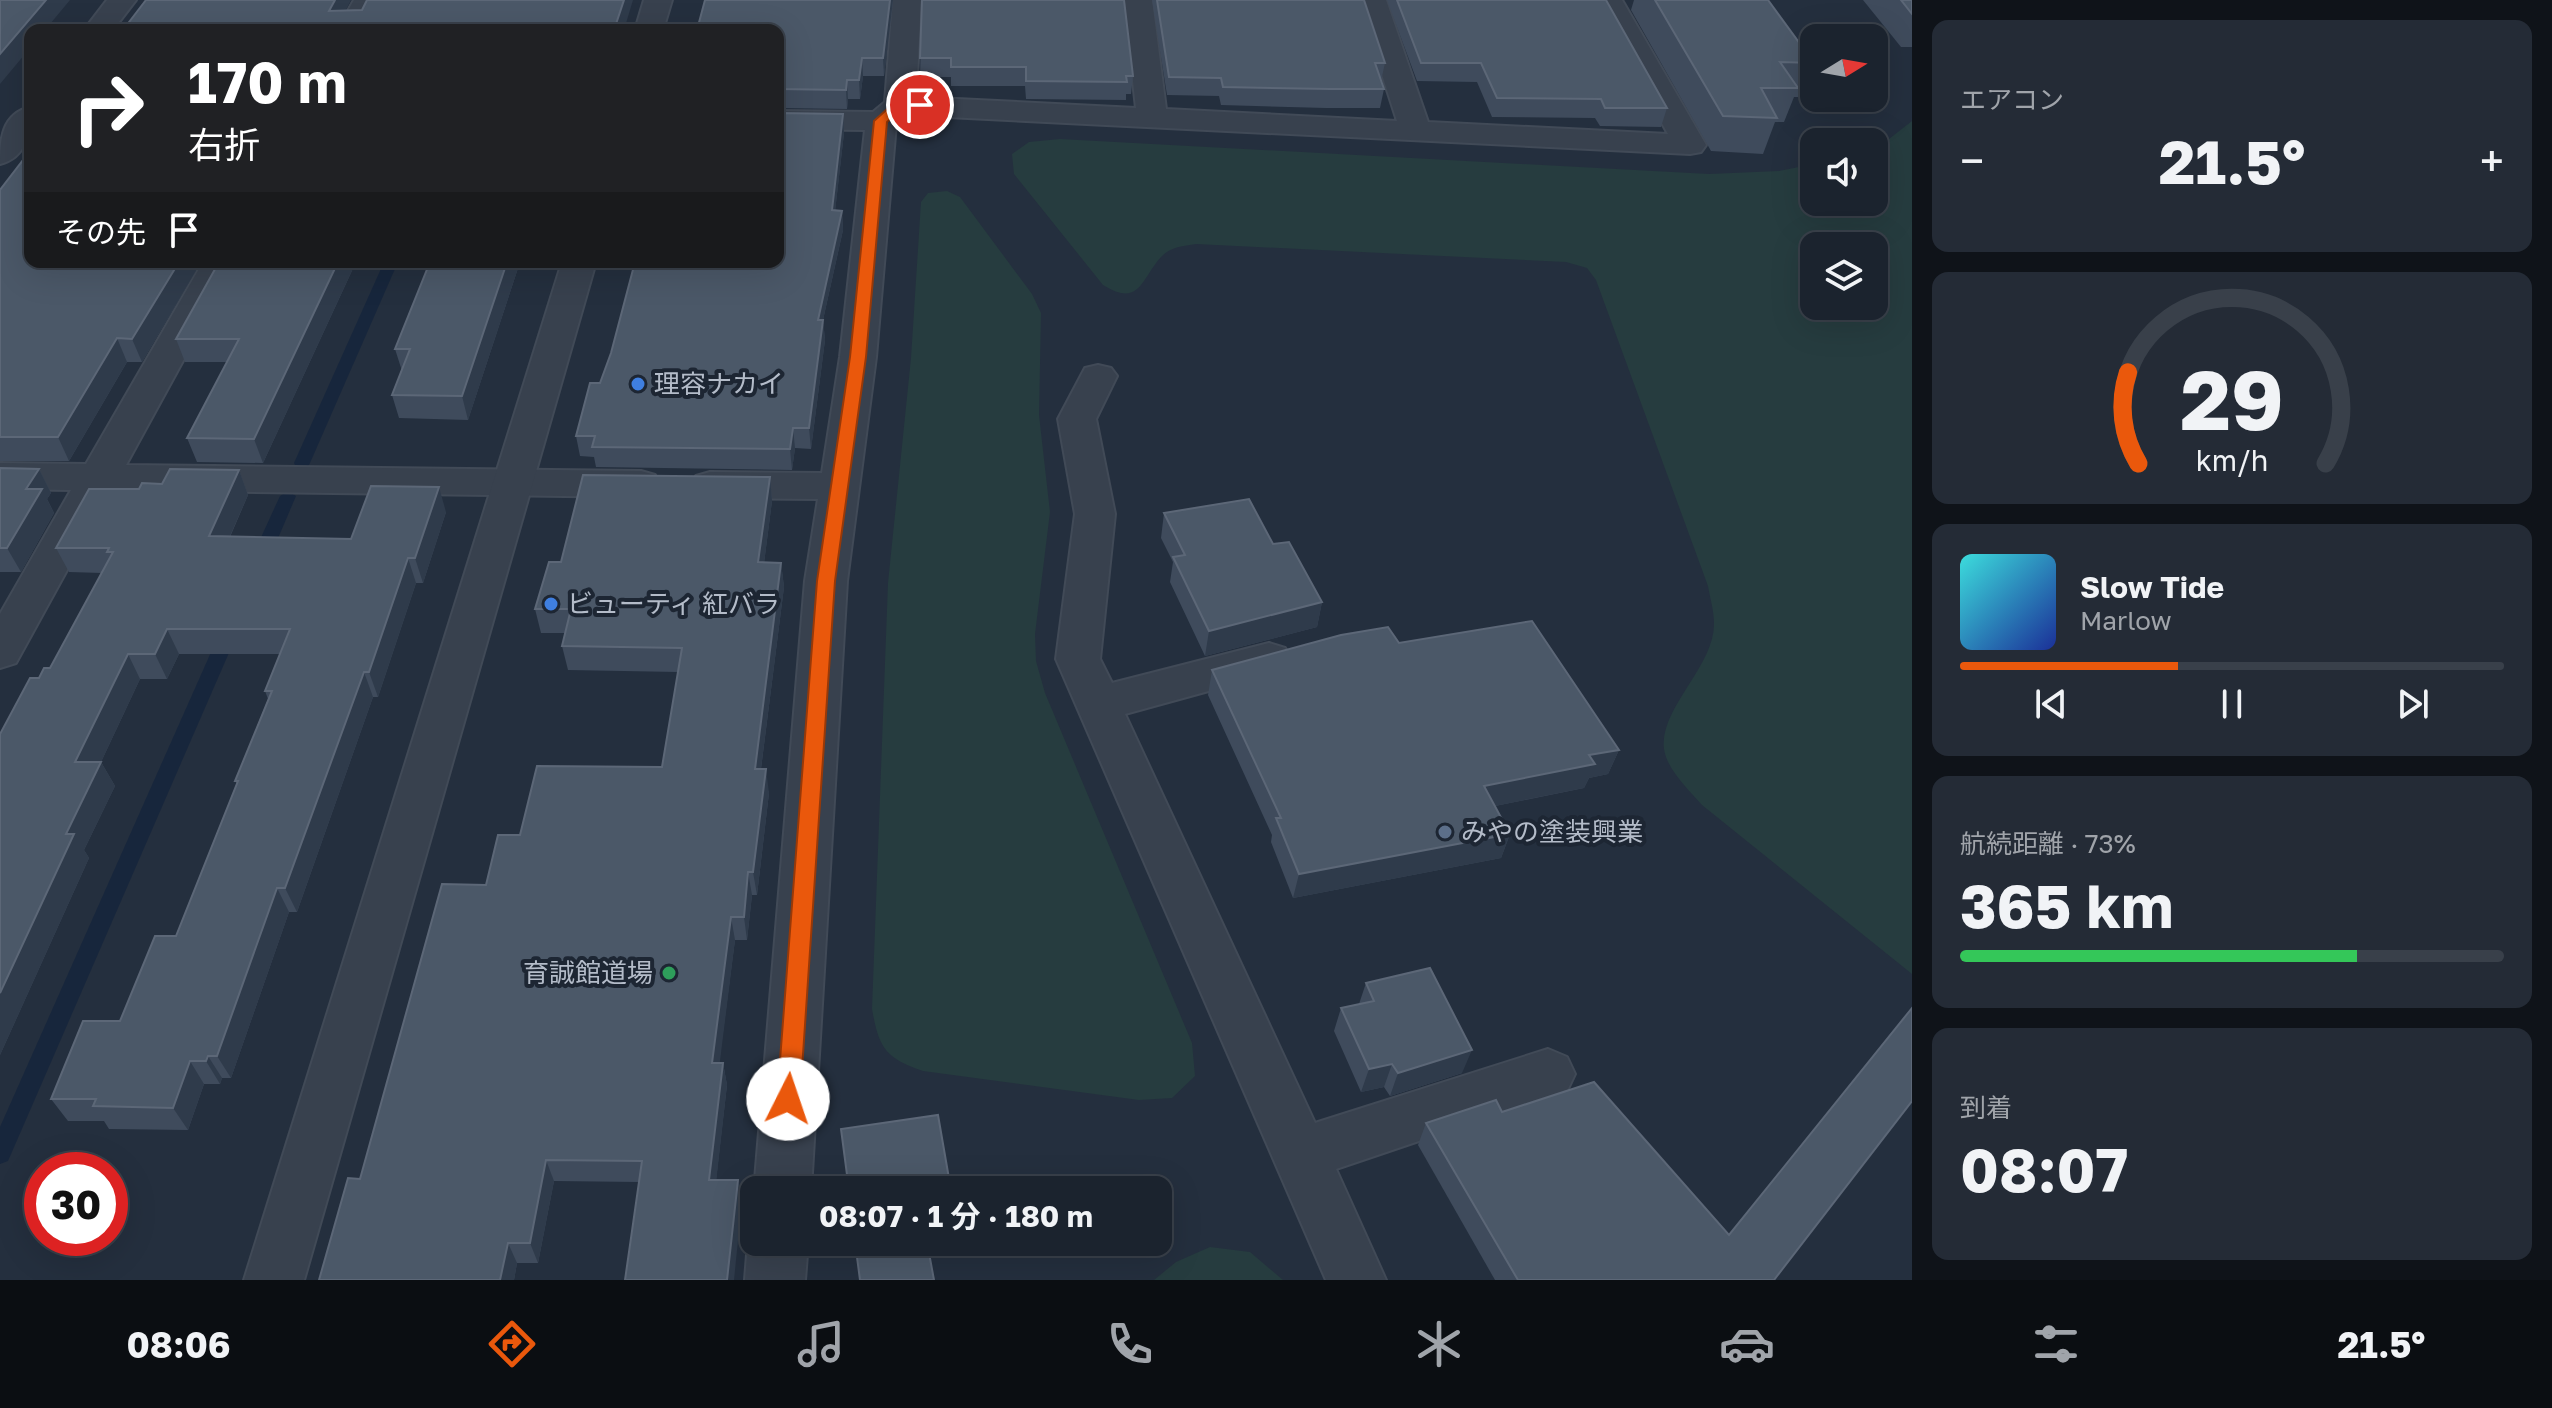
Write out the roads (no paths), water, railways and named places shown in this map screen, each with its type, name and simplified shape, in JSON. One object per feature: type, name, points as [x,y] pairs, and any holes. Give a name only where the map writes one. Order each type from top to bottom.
[{"type":"street","points":[[103,24],[122,0]]},
{"type":"street","points":[[354,24],[368,0]]},
{"type":"street","points":[[651,24],[658,0]]},
{"type":"street","points":[[783,1176],[826,581],[907,0]]},
{"type":"street","points":[[1138,0],[1152,116]]},
{"type":"street","points":[[1372,0],[1415,130]]},
{"type":"street","points":[[784,120],[890,113],[1152,116],[1690,145],[1608,0]]},
{"type":"street","points":[[0,154],[24,124]]},
{"type":"street","points":[[0,652],[217,268]]},
{"type":"street","points":[[274,1280],[577,268]]},
{"type":"street","points":[[1098,376],[1077,419],[1095,514],[1078,659],[1356,1280]]},
{"type":"street","points":[[0,476],[839,486]]},
{"type":"street","points":[[1098,704],[1311,648]]},
{"type":"street","points":[[1299,1155],[1548,1074]]},
{"type":"street","points":[[775,1280],[777,1256]]},
{"type":"waterway","points":[[302,463],[388,268]]},
{"type":"waterway","points":[[261,557],[288,496]]},
{"type":"waterway","points":[[0,1153],[229,632]]},
{"type":"place","name":"理容ナカイ","points":[[638,384]]},
{"type":"place","name":"ビューティ 紅バラ","points":[[551,604]]},
{"type":"place","name":"みやの塗装興業","points":[[1445,832]]},
{"type":"place","name":"育誠館道場","points":[[669,973]]}]
